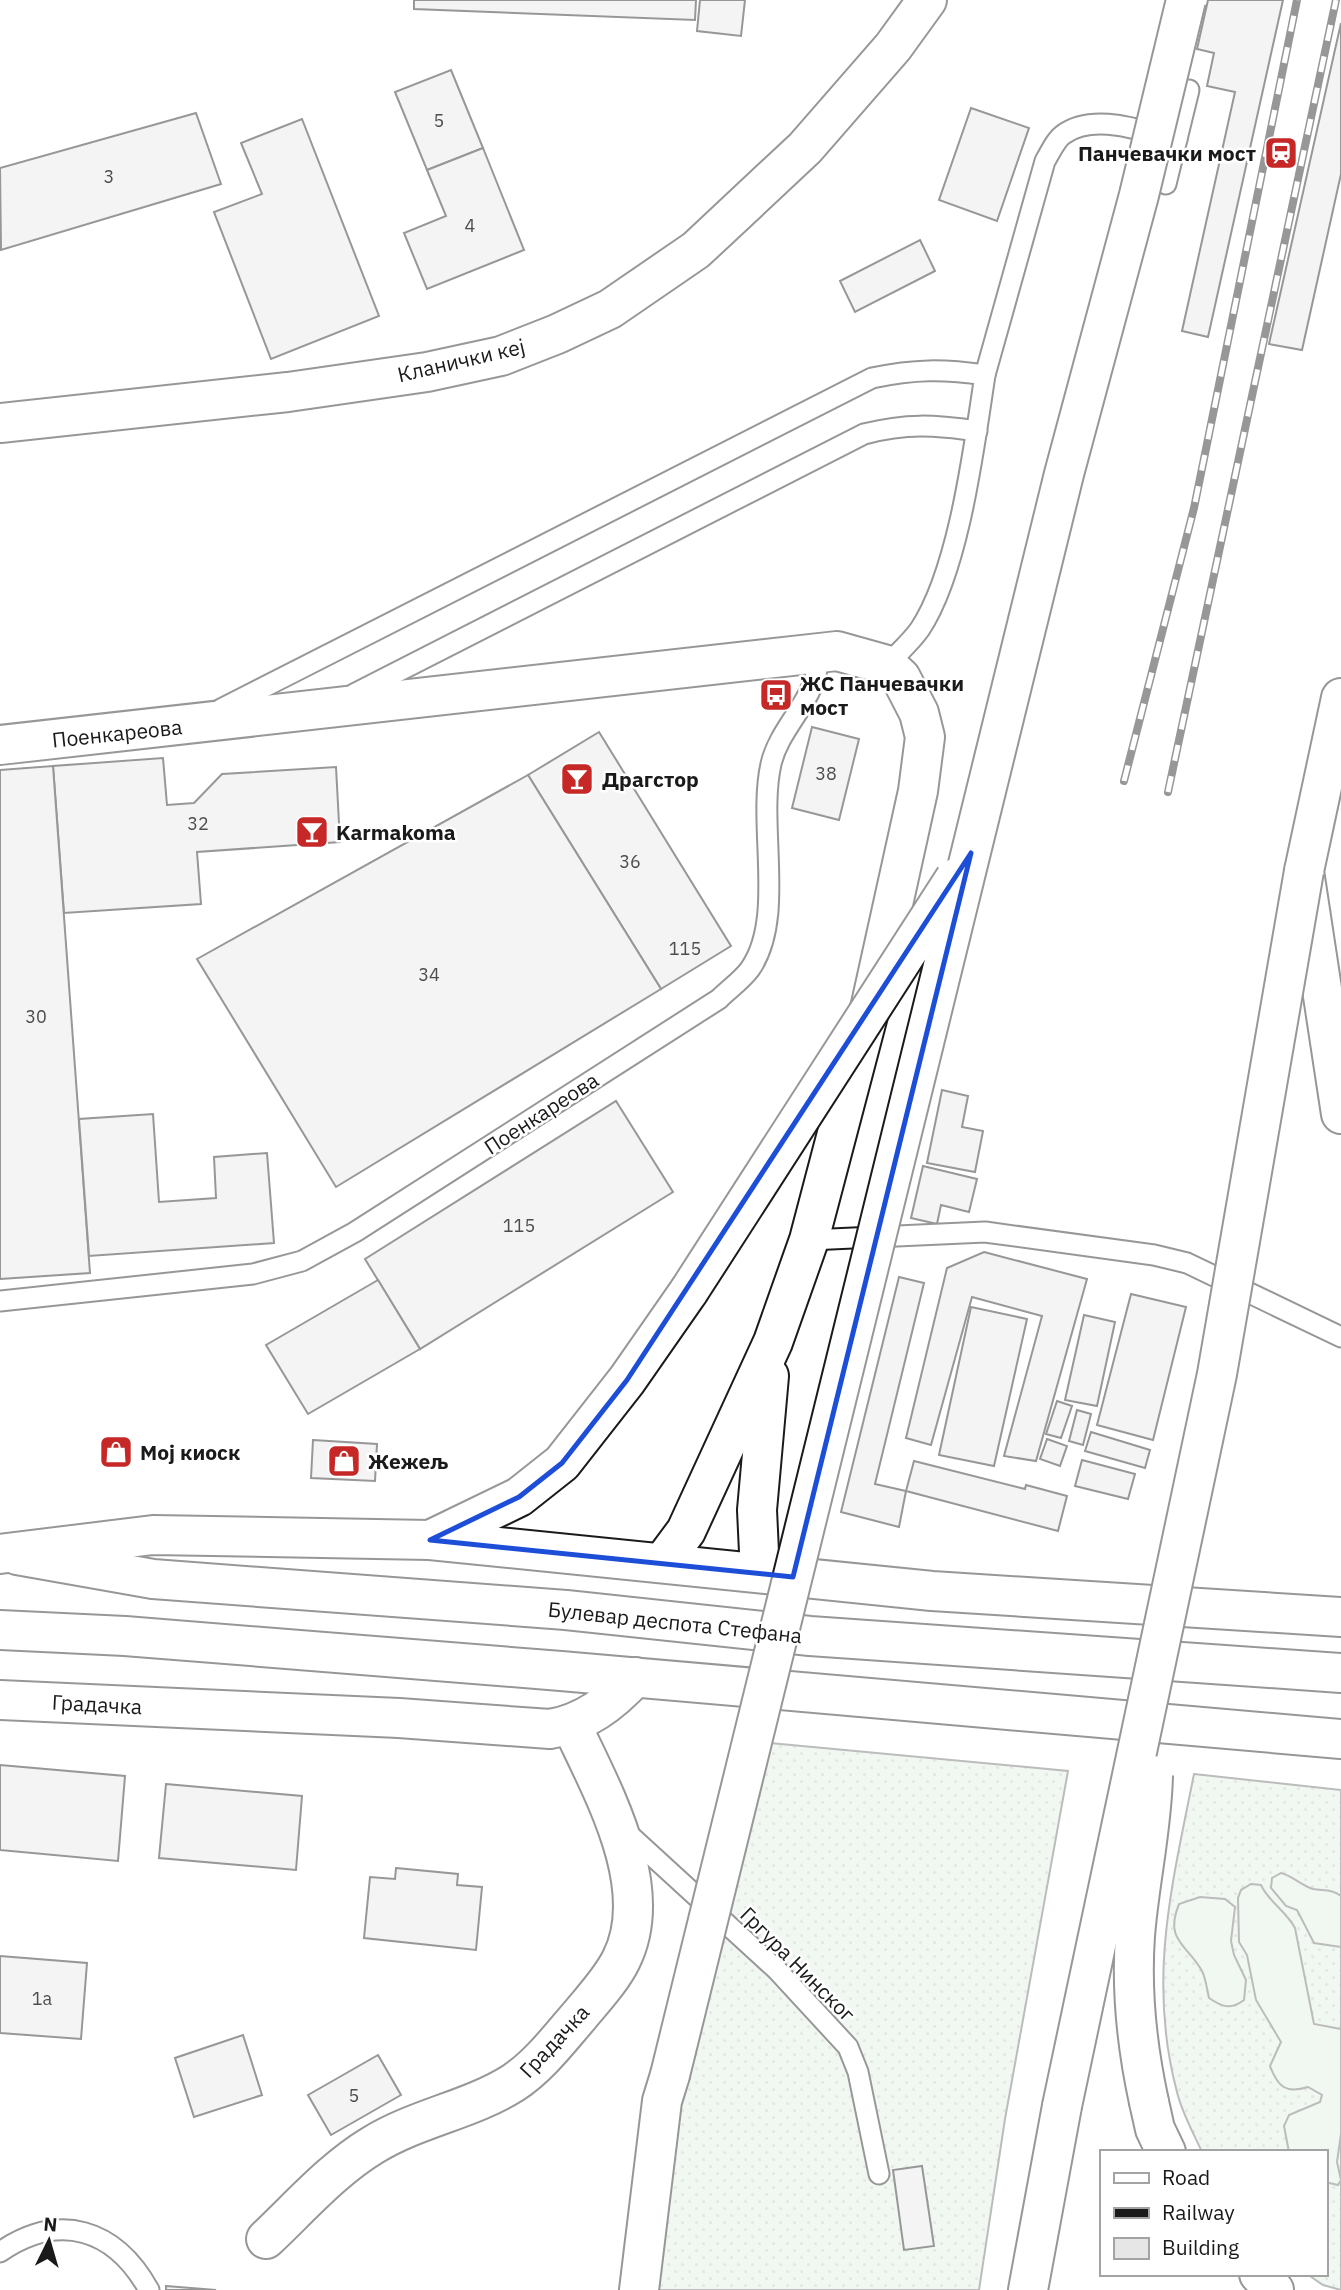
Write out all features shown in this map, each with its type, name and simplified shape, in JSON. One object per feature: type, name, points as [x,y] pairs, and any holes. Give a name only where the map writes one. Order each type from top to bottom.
[{"type":"main road","points":[[639,2290],[662,2101],[1064,474],[1139,195],[1185,0]]},
{"type":"main road","name":"Кланички кеј","points":[[0,423],[288,392],[427,372],[501,355],[557,334],[610,309],[696,250],[805,148],[894,47],[916,3]]},
{"type":"main road","name":"Поенкареова","points":[[0,745],[838,651],[887,665]]},
{"type":"main road","points":[[663,1562],[686,1531],[773,1342],[809,1240],[871,1004],[918,791],[925,737],[919,713],[901,678],[887,665]]},
{"type":"main road","points":[[1028,2290],[1062,2106],[1153,1665],[1217,1374],[1304,871],[1341,698]]},
{"type":"main road","points":[[429,1540],[519,1497],[562,1463],[594,1425],[689,1291],[971,853]]},
{"type":"main road","points":[[1304,871],[1341,1114]]},
{"type":"main road","points":[[760,1573],[757,1510],[773,1342]]},
{"type":"main road","name":"Булевар деспота Стефана","points":[[6,1554],[153,1535],[290,1535],[429,1540],[932,1591],[1341,1617]]},
{"type":"main road","name":"Булевар деспота Стефана","points":[[6,1554],[153,1579],[566,1610],[810,1636],[1341,1673]]},
{"type":"main road","points":[[0,1630],[125,1636],[1341,1739]]},
{"type":"main road","points":[[1153,1665],[1153,1780],[1135,1938],[1134,1994],[1138,2047],[1155,2129],[1165,2150]]},
{"type":"main road","name":"Градачка","points":[[0,1700],[398,1718],[504,1728],[550,1729],[571,1724],[598,1710],[635,1678]]},
{"type":"main road","name":"Градачка","points":[[266,2239],[321,2186],[374,2144],[481,2100],[516,2082],[553,2047],[601,1989],[621,1960],[627,1944],[632,1891],[628,1861],[618,1825],[571,1724]]},
{"type":"main road","points":[[1261,2276],[1274,2290]]},
{"type":"lane","points":[[1166,184],[1189,90]]},
{"type":"lane","points":[[887,665],[920,630],[946,575],[977,432],[985,375],[1045,161],[1062,135],[1082,125],[1113,125],[1177,139]]},
{"type":"lane","points":[[190,725],[873,378],[908,370],[940,369],[985,375]]},
{"type":"lane","points":[[321,710],[864,434],[900,425],[926,424],[977,432]]},
{"type":"lane","name":"Поенкареова","points":[[0,1301],[253,1274],[302,1261],[355,1232],[719,999],[750,969],[766,929],[767,786],[771,761],[815,681],[818,653]]},
{"type":"lane","points":[[809,1240],[985,1232],[1154,1255],[1188,1263],[1341,1337]]},
{"type":"lane","name":"Гргура Нинског","points":[[618,1825],[777,1970],[848,2047],[858,2072],[879,2174]]},
{"type":"lane","points":[[0,2252],[20,2238],[51,2229],[82,2231],[111,2243],[135,2264],[149,2290]]},
{"type":"highlighted area","points":[[971,853],[793,1577],[430,1540],[519,1497],[562,1463],[627,1380]]},
{"type":"green space","points":[[750,1741],[1068,1771],[1005,2119],[979,2290],[639,2290]]},
{"type":"green space","points":[[1194,1774],[1341,1790],[1341,2290],[1323,2285],[1310,2276],[1327,2276],[1327,2150],[1201,2150],[1179,2100],[1168,2051],[1163,1971],[1178,1855]]},
{"type":"green space","points":[[1281,1873],[1309,1888],[1331,1891],[1341,1896],[1341,1947],[1314,1943],[1297,1910],[1286,1906],[1271,1888],[1272,1878]]},
{"type":"green space","points":[[1251,1884],[1261,1885],[1287,1916],[1295,1928],[1314,2024],[1341,2029],[1341,2134],[1337,2162],[1341,2180],[1338,2185],[1327,2182],[1327,2150],[1289,2150],[1284,2126],[1289,2115],[1320,2102],[1322,2095],[1308,2087],[1294,2090],[1284,2087],[1276,2079],[1270,2066],[1281,2042],[1256,2000],[1247,1955],[1239,1942],[1238,1898],[1241,1890]]},
{"type":"green space","points":[[1200,1897],[1225,1899],[1235,1907],[1231,1941],[1234,1955],[1246,1980],[1244,2000],[1235,2005],[1222,2005],[1209,1998],[1202,1971],[1176,1934],[1175,1916],[1179,1904]]},
{"type":"building","points":[[414,0],[696,0],[695,20],[414,9]]},
{"type":"building","points":[[700,0],[745,0],[741,36],[697,31]]},
{"type":"building","points":[[1208,0],[1283,0],[1208,337],[1182,331],[1235,92],[1207,86],[1214,53],[1197,49]]},
{"type":"building","points":[[1341,23],[1341,174],[1302,350],[1269,344]]},
{"type":"building","points":[[451,70],[483,148],[427,170],[395,92]]},
{"type":"building","points":[[971,108],[1029,128],[997,221],[939,200]]},
{"type":"building","points":[[196,113],[221,184],[1,250],[0,168]]},
{"type":"building","points":[[302,119],[379,316],[271,359],[214,212],[262,194],[241,143]]},
{"type":"building","points":[[483,148],[524,250],[427,289],[404,233],[446,216],[427,170]]},
{"type":"building","points":[[920,240],[935,271],[855,312],[840,281]]},
{"type":"building","points":[[812,727],[859,739],[839,820],[792,808]]},
{"type":"building","points":[[599,732],[731,946],[661,989],[528,775]]},
{"type":"building","points":[[163,758],[167,805],[194,803],[222,774],[336,767],[340,842],[197,852],[201,904],[64,913],[53,766]]},
{"type":"building","points":[[53,766],[90,1273],[0,1279],[0,770]]},
{"type":"building","points":[[528,775],[661,989],[336,1187],[197,959]]},
{"type":"building","points":[[942,1090],[968,1096],[962,1127],[983,1131],[975,1172],[927,1163]]},
{"type":"building","points":[[616,1101],[673,1192],[420,1349],[365,1259]]},
{"type":"building","points":[[153,1114],[159,1202],[216,1198],[214,1157],[267,1153],[274,1243],[89,1256],[79,1119]]},
{"type":"building","points":[[923,1166],[977,1179],[969,1212],[941,1205],[937,1224],[911,1218]]},
{"type":"building","points":[[984,1252],[1087,1279],[1036,1461],[1004,1456],[1042,1316],[972,1297],[931,1445],[906,1438],[947,1268]]},
{"type":"building","points":[[899,1277],[924,1283],[875,1484],[906,1491],[899,1527],[841,1512]]},
{"type":"building","points":[[378,1280],[420,1349],[308,1414],[266,1345]]},
{"type":"building","points":[[1131,1294],[1186,1307],[1153,1440],[1097,1425]]},
{"type":"building","points":[[971,1307],[1027,1319],[994,1466],[939,1455]]},
{"type":"building","points":[[1084,1315],[1115,1322],[1097,1406],[1065,1400]]},
{"type":"building","points":[[1057,1401],[1072,1406],[1061,1438],[1046,1434]]},
{"type":"building","points":[[1077,1410],[1091,1414],[1083,1445],[1069,1441]]},
{"type":"building","points":[[1091,1432],[1150,1450],[1145,1468],[1085,1451]]},
{"type":"building","points":[[1047,1439],[1067,1446],[1060,1466],[1040,1459]]},
{"type":"building","name":"Жежељ","points":[[313,1440],[377,1444],[375,1481],[311,1478]]},
{"type":"building","name":"Мој киоск","points":[[116,1441],[126,1448],[127,1452],[120,1462],[116,1463],[106,1456],[105,1452],[112,1442]]},
{"type":"building","points":[[1082,1460],[1135,1474],[1128,1499],[1075,1486]]},
{"type":"building","points":[[914,1461],[1025,1489],[1026,1485],[1067,1496],[1058,1531],[906,1491]]},
{"type":"building","points":[[0,1765],[125,1776],[118,1861],[0,1850]]},
{"type":"building","points":[[166,1784],[302,1796],[296,1870],[159,1858]]},
{"type":"building","points":[[396,1868],[458,1874],[457,1885],[482,1887],[476,1950],[364,1938],[370,1877],[395,1879]]},
{"type":"building","points":[[0,1956],[87,1963],[81,2039],[0,2033]]},
{"type":"building","points":[[243,2035],[262,2095],[194,2117],[175,2058]]},
{"type":"building","points":[[378,2055],[401,2095],[331,2135],[308,2095]]},
{"type":"building","points":[[922,2166],[934,2246],[904,2250],[893,2170]]},
{"type":"building","points":[[166,2286],[216,2290],[166,2290]]},
{"type":"railway","points":[[1124,781],[1194,508],[1297,0]]},
{"type":"railway","points":[[1168,792],[1336,0]]},
{"type":"place","name":"Панчевачки мост","points":[[1281,153]]},
{"type":"place","name":"ЖС Панчевачки мост","points":[[776,695]]},
{"type":"place","name":"Драгстор","points":[[577,779]]},
{"type":"place","name":"Karmakoma","points":[[312,832]]},
{"type":"place","name":"Мој киоск","points":[[116,1452]]},
{"type":"place","name":"Жежељ","points":[[344,1461]]}]
